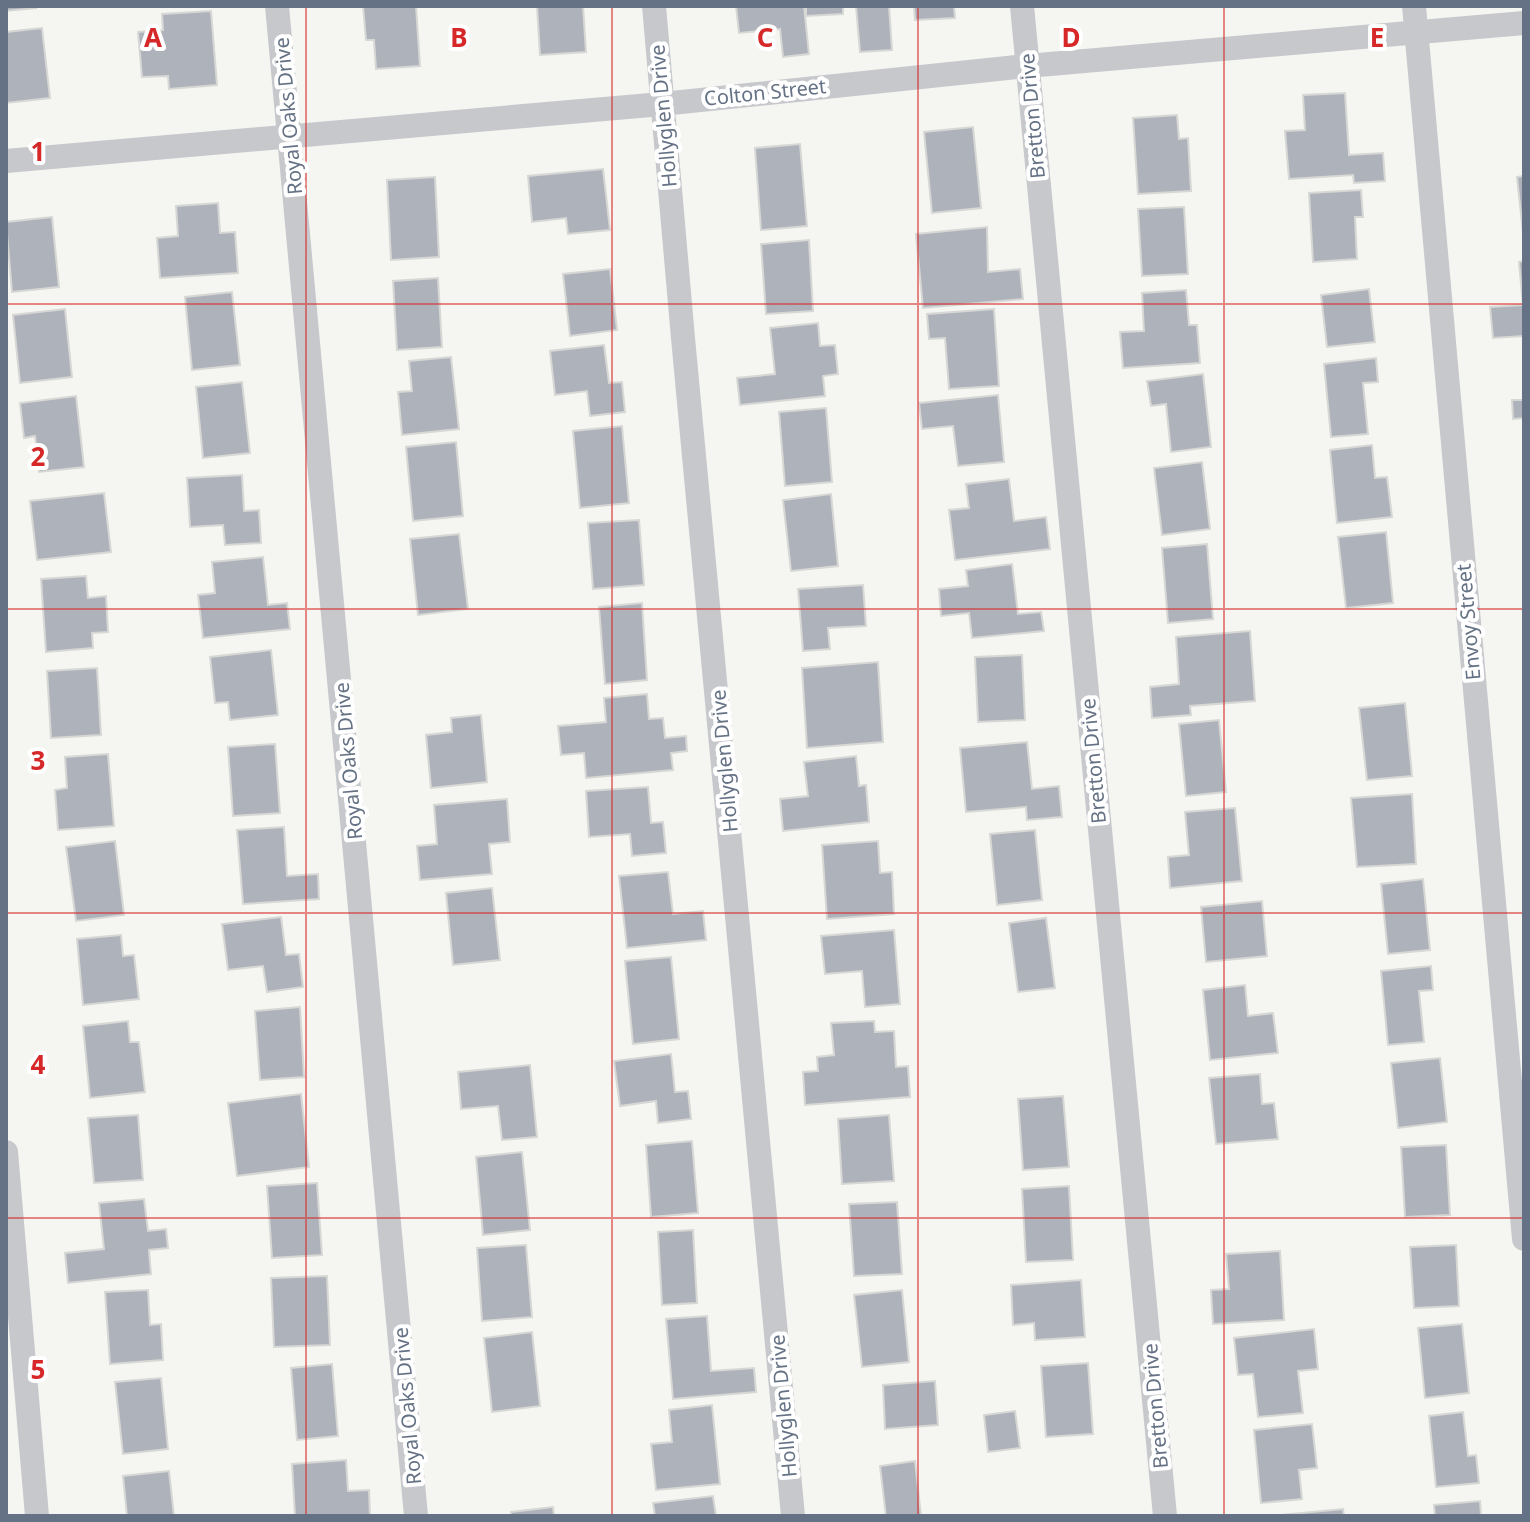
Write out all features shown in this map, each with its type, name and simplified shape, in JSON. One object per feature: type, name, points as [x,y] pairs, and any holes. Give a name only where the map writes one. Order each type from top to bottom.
[{"type":"street","name":"Royal Oaks Drive","points":[[277,6],[416,1516]]},
{"type":"street","name":"Hollyglen Drive","points":[[654,6],[793,1516]]},
{"type":"street","name":"Bretton Drive","points":[[1022,6],[1165,1516]]},
{"type":"street","name":"Envoy Street","points":[[1414,6],[1524,1239]]},
{"type":"street","name":"Colton Street","points":[[6,161],[289,134],[662,104],[1027,66],[1524,23]]},
{"type":"street","points":[[6,1152],[37,1516]]},
{"type":"building","points":[[6,6],[36,6],[36,8],[6,11]]},
{"type":"building","points":[[363,6],[416,6],[420,66],[376,69],[374,40],[366,40]]},
{"type":"building","points":[[537,6],[583,6],[586,52],[540,55]]},
{"type":"building","points":[[736,6],[804,6],[809,54],[783,57],[780,29],[739,33]]},
{"type":"building","points":[[806,6],[843,6],[843,14],[806,16]]},
{"type":"building","points":[[856,6],[889,6],[892,50],[860,52]]},
{"type":"building","points":[[914,6],[954,6],[955,18],[915,20]]},
{"type":"building","points":[[211,11],[217,85],[169,89],[168,76],[142,77],[138,32],[163,30],[162,14]]},
{"type":"building","points":[[42,28],[50,98],[6,103],[6,32]]},
{"type":"building","points":[[1345,93],[1349,155],[1383,153],[1385,181],[1354,183],[1353,175],[1289,179],[1285,131],[1305,130],[1303,95]]},
{"type":"building","points":[[1177,115],[1179,139],[1188,138],[1191,191],[1138,194],[1133,118]]},
{"type":"building","points":[[973,127],[981,208],[932,213],[924,132]]},
{"type":"building","points":[[800,144],[807,226],[761,230],[755,148]]},
{"type":"building","points":[[603,169],[610,230],[568,234],[566,218],[532,222],[528,176]]},
{"type":"building","points":[[1524,176],[1524,242],[1517,177]]},
{"type":"building","points":[[435,177],[439,257],[391,260],[387,180]]},
{"type":"building","points":[[1361,190],[1363,217],[1355,217],[1357,259],[1313,262],[1309,193]]},
{"type":"building","points":[[218,203],[220,233],[235,232],[238,273],[160,278],[157,238],[178,236],[176,206]]},
{"type":"building","points":[[1184,207],[1188,274],[1142,276],[1138,209]]},
{"type":"building","points":[[52,217],[59,287],[12,292],[6,222]]},
{"type":"building","points":[[987,227],[988,272],[1020,269],[1023,299],[923,308],[916,234]]},
{"type":"building","points":[[809,240],[813,311],[766,314],[761,244]]},
{"type":"building","points":[[1524,261],[1524,336],[1493,338],[1490,307],[1523,305],[1519,262]]},
{"type":"building","points":[[610,269],[617,330],[570,336],[563,274]]},
{"type":"building","points":[[438,278],[442,347],[397,350],[393,281]]},
{"type":"building","points":[[1369,289],[1375,342],[1327,347],[1321,295]]},
{"type":"building","points":[[1186,290],[1189,325],[1197,325],[1200,363],[1123,368],[1120,332],[1144,331],[1142,293]]},
{"type":"building","points":[[232,292],[240,365],[192,370],[185,297]]},
{"type":"building","points":[[65,309],[72,377],[20,383],[13,315]]},
{"type":"building","points":[[994,309],[999,386],[949,389],[945,338],[929,339],[927,314]]},
{"type":"building","points":[[818,323],[820,346],[835,345],[838,374],[823,376],[825,396],[740,405],[737,378],[775,374],[770,328]]},
{"type":"building","points":[[604,345],[609,383],[622,382],[625,412],[590,416],[587,391],[555,395],[550,351]]},
{"type":"building","points":[[451,357],[459,429],[402,435],[398,392],[412,391],[409,361]]},
{"type":"building","points":[[1376,358],[1378,382],[1363,383],[1368,434],[1331,437],[1324,364]]},
{"type":"building","points":[[1203,374],[1211,447],[1171,452],[1166,404],[1151,406],[1147,381]]},
{"type":"building","points":[[242,382],[250,453],[203,458],[196,387]]},
{"type":"building","points":[[998,395],[1004,462],[958,466],[953,426],[922,429],[919,403]]},
{"type":"building","points":[[76,396],[84,467],[39,472],[35,436],[24,438],[20,403]]},
{"type":"building","points":[[1512,400],[1524,400],[1524,418],[1513,419]]},
{"type":"building","points":[[826,408],[832,482],[785,486],[779,412]]},
{"type":"building","points":[[622,426],[629,503],[580,508],[573,431]]},
{"type":"building","points":[[456,442],[463,516],[413,521],[406,447]]},
{"type":"building","points":[[1372,445],[1375,478],[1387,477],[1392,517],[1337,523],[1330,450]]},
{"type":"building","points":[[1202,462],[1210,529],[1162,535],[1154,468]]},
{"type":"building","points":[[242,475],[244,511],[259,510],[261,543],[225,545],[223,525],[190,527],[187,478]]},
{"type":"building","points":[[1009,479],[1014,521],[1046,517],[1050,549],[955,560],[949,510],[969,508],[966,484]]},
{"type":"building","points":[[104,493],[111,552],[37,560],[30,501]]},
{"type":"building","points":[[831,494],[838,566],[791,571],[783,500]]},
{"type":"building","points":[[639,520],[644,585],[593,589],[588,523]]},
{"type":"building","points":[[1386,532],[1393,603],[1346,608],[1338,537]]},
{"type":"building","points":[[459,534],[468,609],[418,615],[410,539]]},
{"type":"building","points":[[1207,544],[1213,619],[1168,623],[1162,548]]},
{"type":"building","points":[[263,557],[268,605],[287,603],[290,629],[203,638],[198,595],[215,593],[212,562]]},
{"type":"building","points":[[1012,564],[1018,614],[1041,612],[1044,631],[972,638],[969,613],[941,616],[939,589],[968,586],[966,570]]},
{"type":"building","points":[[86,576],[88,598],[106,596],[108,632],[92,633],[93,648],[46,652],[41,579]]},
{"type":"building","points":[[863,585],[866,626],[828,628],[830,649],[803,651],[798,589]]},
{"type":"building","points":[[642,603],[647,680],[605,684],[599,607]]},
{"type":"building","points":[[1250,631],[1255,701],[1190,706],[1191,715],[1152,718],[1150,687],[1179,684],[1176,637]]},
{"type":"building","points":[[271,650],[278,715],[230,720],[228,702],[215,703],[210,657]]},
{"type":"building","points":[[1022,655],[1025,720],[978,722],[975,657]]},
{"type":"building","points":[[878,662],[883,742],[807,748],[802,668]]},
{"type":"building","points":[[97,668],[101,735],[51,738],[47,671]]},
{"type":"building","points":[[647,694],[649,719],[663,718],[665,738],[686,736],[687,751],[671,753],[673,770],[586,778],[584,753],[561,755],[558,726],[606,722],[604,698]]},
{"type":"building","points":[[1405,703],[1412,776],[1367,780],[1359,708]]},
{"type":"building","points":[[481,715],[487,782],[431,788],[426,735],[452,732],[451,718]]},
{"type":"building","points":[[1219,720],[1226,792],[1186,796],[1179,724]]},
{"type":"building","points":[[1027,742],[1032,789],[1059,786],[1062,817],[1027,820],[1026,807],[966,812],[960,748]]},
{"type":"building","points":[[275,744],[280,813],[233,816],[228,747]]},
{"type":"building","points":[[108,754],[114,826],[58,830],[55,790],[67,788],[65,757]]},
{"type":"building","points":[[856,756],[859,786],[866,785],[869,822],[783,831],[780,799],[808,796],[804,762]]},
{"type":"building","points":[[648,787],[651,823],[663,822],[666,853],[632,856],[630,834],[589,837],[586,791]]},
{"type":"building","points":[[1412,794],[1416,864],[1357,867],[1351,798]]},
{"type":"building","points":[[507,799],[510,842],[489,844],[492,874],[420,880],[417,846],[437,844],[434,805]]},
{"type":"building","points":[[1235,808],[1242,881],[1170,888],[1168,857],[1189,855],[1185,812]]},
{"type":"building","points":[[284,827],[287,876],[318,874],[319,899],[243,904],[237,830]]},
{"type":"building","points":[[1035,830],[1042,900],[997,905],[990,834]]},
{"type":"building","points":[[115,841],[124,915],[76,921],[66,847]]},
{"type":"building","points":[[878,841],[880,873],[892,872],[894,914],[827,919],[822,845]]},
{"type":"building","points":[[668,872],[673,914],[703,911],[706,940],[627,948],[619,876]]},
{"type":"building","points":[[1423,879],[1430,950],[1388,954],[1381,884]]},
{"type":"building","points":[[492,888],[500,960],[453,965],[446,893]]},
{"type":"building","points":[[1262,901],[1267,956],[1206,962],[1201,907]]},
{"type":"building","points":[[281,917],[286,955],[299,954],[303,987],[267,992],[263,966],[228,970],[222,924]]},
{"type":"building","points":[[1046,918],[1055,988],[1018,992],[1009,923]]},
{"type":"building","points":[[894,930],[900,1004],[865,1007],[862,971],[825,974],[821,936]]},
{"type":"building","points":[[121,935],[123,956],[134,955],[139,999],[83,1005],[77,939]]},
{"type":"building","points":[[671,957],[679,1039],[633,1044],[625,961]]},
{"type":"building","points":[[1431,966],[1433,990],[1419,991],[1424,1042],[1388,1045],[1381,971]]},
{"type":"building","points":[[1245,985],[1248,1016],[1273,1013],[1278,1053],[1210,1060],[1203,990]]},
{"type":"building","points":[[300,1007],[304,1077],[260,1080],[255,1011]]},
{"type":"building","points":[[128,1021],[130,1042],[139,1042],[145,1092],[90,1098],[83,1026]]},
{"type":"building","points":[[874,1021],[875,1032],[894,1031],[896,1067],[908,1066],[910,1097],[805,1105],[803,1072],[818,1071],[817,1057],[834,1055],[831,1023]]},
{"type":"building","points":[[671,1054],[675,1092],[688,1091],[691,1119],[658,1123],[656,1101],[620,1106],[614,1061]]},
{"type":"building","points":[[1440,1058],[1447,1122],[1398,1128],[1391,1063]]},
{"type":"building","points":[[530,1065],[537,1137],[502,1140],[498,1106],[461,1109],[458,1072]]},
{"type":"building","points":[[1260,1074],[1262,1104],[1274,1103],[1278,1139],[1216,1144],[1209,1078]]},
{"type":"building","points":[[301,1094],[309,1167],[237,1176],[228,1103]]},
{"type":"building","points":[[1063,1096],[1069,1167],[1023,1170],[1018,1099]]},
{"type":"building","points":[[138,1115],[143,1180],[94,1183],[88,1118]]},
{"type":"building","points":[[889,1115],[894,1181],[842,1184],[838,1119]]},
{"type":"building","points":[[692,1141],[698,1213],[651,1217],[646,1145]]},
{"type":"building","points":[[1446,1145],[1450,1215],[1405,1217],[1401,1147]]},
{"type":"building","points":[[522,1152],[530,1230],[483,1235],[476,1157]]},
{"type":"building","points":[[317,1183],[322,1255],[272,1258],[267,1186]]},
{"type":"building","points":[[1069,1186],[1073,1260],[1026,1262],[1022,1189]]},
{"type":"building","points":[[144,1199],[148,1231],[166,1229],[168,1248],[149,1250],[151,1274],[68,1283],[65,1253],[104,1249],[99,1203]]},
{"type":"building","points":[[897,1202],[902,1274],[854,1276],[849,1204]]},
{"type":"building","points":[[693,1230],[697,1303],[662,1305],[658,1232]]},
{"type":"building","points":[[526,1245],[532,1317],[482,1321],[477,1248]]},
{"type":"building","points":[[1456,1245],[1459,1306],[1414,1308],[1410,1247]]},
{"type":"building","points":[[1280,1251],[1284,1320],[1213,1324],[1211,1290],[1229,1289],[1226,1254]]},
{"type":"building","points":[[327,1276],[330,1345],[274,1347],[271,1278]]},
{"type":"building","points":[[1081,1280],[1085,1337],[1035,1340],[1034,1323],[1013,1325],[1011,1285]]},
{"type":"building","points":[[148,1290],[150,1325],[161,1324],[163,1360],[110,1364],[105,1292]]},
{"type":"building","points":[[902,1290],[909,1362],[862,1367],[854,1295]]},
{"type":"building","points":[[707,1316],[711,1371],[754,1368],[756,1392],[673,1399],[666,1319]]},
{"type":"building","points":[[1462,1324],[1469,1393],[1425,1398],[1418,1328]]},
{"type":"building","points":[[1314,1329],[1318,1369],[1298,1371],[1303,1413],[1258,1417],[1253,1374],[1238,1375],[1234,1338]]},
{"type":"building","points":[[532,1332],[540,1406],[492,1412],[484,1338]]},
{"type":"building","points":[[1088,1363],[1093,1434],[1046,1437],[1041,1366]]},
{"type":"building","points":[[332,1364],[338,1436],[297,1440],[291,1368]]},
{"type":"building","points":[[161,1378],[168,1449],[123,1454],[115,1382]]},
{"type":"building","points":[[935,1381],[938,1425],[885,1429],[883,1385]]},
{"type":"building","points":[[712,1405],[720,1484],[656,1490],[651,1444],[672,1442],[669,1410]]},
{"type":"building","points":[[1015,1411],[1020,1448],[988,1452],[984,1415]]},
{"type":"building","points":[[1463,1412],[1468,1456],[1476,1455],[1479,1483],[1436,1487],[1429,1416]]},
{"type":"building","points":[[1312,1424],[1317,1468],[1299,1470],[1302,1499],[1261,1503],[1254,1430]]},
{"type":"building","points":[[346,1460],[348,1491],[369,1490],[370,1516],[295,1516],[292,1464]]},
{"type":"building","points":[[915,1461],[921,1516],[886,1516],[880,1466]]},
{"type":"building","points":[[169,1471],[174,1516],[127,1516],[123,1476]]},
{"type":"building","points":[[713,1496],[716,1516],[655,1516],[653,1503]]},
{"type":"building","points":[[1480,1501],[1481,1516],[1435,1516],[1434,1505]]},
{"type":"building","points":[[553,1507],[554,1516],[511,1516],[511,1512]]},
{"type":"building","points":[[1343,1509],[1344,1516],[1269,1516]]}]
